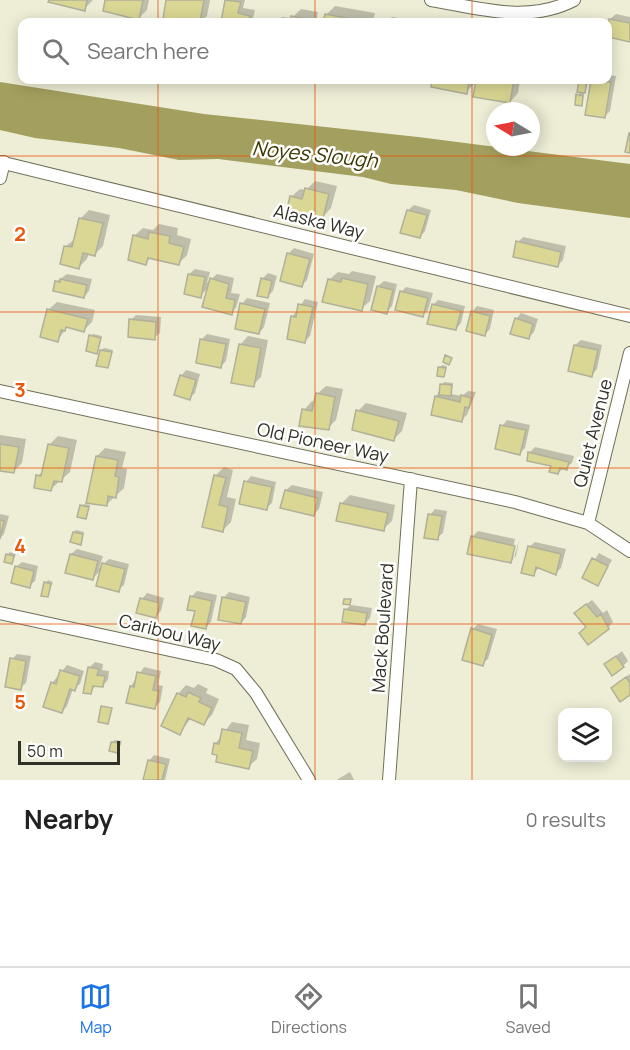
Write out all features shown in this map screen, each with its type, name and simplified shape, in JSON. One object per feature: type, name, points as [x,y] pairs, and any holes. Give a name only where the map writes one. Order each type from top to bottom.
[{"type":"street","points":[[431,0],[516,15],[540,13],[574,0]]},
{"type":"street","points":[[0,178],[2,162]]},
{"type":"street","name":"Alaska Way","points":[[2,162],[630,316]]},
{"type":"street","name":"Quiet Avenue","points":[[588,523],[630,353]]},
{"type":"street","name":"Old Pioneer Way","points":[[0,391],[515,502],[588,523],[630,551]]},
{"type":"street","name":"Mack Boulevard","points":[[389,780],[411,479]]},
{"type":"street","name":"Caribou Way","points":[[0,613],[216,660],[236,669],[256,693],[309,780]]},
{"type":"water","name":"Noyes Slough","points":[[0,82],[204,114],[486,146],[486,156],[540,156],[540,153],[630,164],[630,218],[518,203],[456,190],[391,184],[363,177],[218,159],[179,160],[119,148],[35,138],[0,130]]},
{"type":"building","points":[[49,0],[87,0],[85,11],[48,2]]},
{"type":"building","points":[[105,0],[143,0],[139,18],[103,11]]},
{"type":"building","points":[[166,0],[204,0],[201,18],[163,18]]},
{"type":"building","points":[[225,0],[241,2],[238,13],[250,16],[250,18],[222,18]]},
{"type":"building","points":[[325,14],[346,18],[324,18]]},
{"type":"building","points":[[612,20],[630,23],[630,42],[612,38]]},
{"type":"building","points":[[431,84],[468,84],[467,94],[431,87]]},
{"type":"building","points":[[475,84],[513,84],[510,102],[473,97]]},
{"type":"building","points":[[578,84],[587,84],[585,93],[577,92]]},
{"type":"building","points":[[590,84],[611,84],[605,118],[585,115]]},
{"type":"building","points":[[576,94],[583,96],[582,106],[575,105]]},
{"type":"building","points":[[630,133],[630,153],[625,152]]},
{"type":"building","points":[[305,188],[329,194],[323,218],[307,218],[306,223],[285,218],[290,196],[302,199]]},
{"type":"building","points":[[407,210],[427,215],[420,238],[400,233]]},
{"type":"building","points":[[79,218],[103,223],[95,256],[83,253],[79,269],[60,264],[64,246],[72,247]]},
{"type":"building","points":[[149,232],[170,236],[169,243],[184,247],[179,265],[148,258],[146,265],[128,260],[133,235],[148,239]]},
{"type":"building","points":[[516,241],[561,252],[558,267],[513,257]]},
{"type":"building","points":[[287,253],[310,259],[302,287],[280,281]]},
{"type":"building","points":[[188,274],[205,277],[201,298],[184,294]]},
{"type":"building","points":[[210,278],[229,284],[226,298],[235,300],[232,315],[202,307]]},
{"type":"building","points":[[261,278],[272,281],[268,298],[257,296]]},
{"type":"building","points":[[342,278],[368,284],[362,311],[322,302],[328,279],[341,282]]},
{"type":"building","points":[[60,279],[87,285],[84,298],[53,291],[55,281],[60,282]]},
{"type":"building","points":[[377,286],[393,290],[387,314],[371,310]]},
{"type":"building","points":[[400,291],[428,298],[423,317],[395,310]]},
{"type":"building","points":[[240,303],[265,309],[259,334],[235,329]]},
{"type":"building","points":[[298,304],[313,307],[305,343],[287,339],[291,316],[296,317]]},
{"type":"building","points":[[432,304],[461,311],[456,330],[427,324]]},
{"type":"building","points":[[47,309],[88,319],[84,332],[66,327],[65,331],[61,330],[58,342],[40,337]]},
{"type":"building","points":[[471,311],[490,316],[485,336],[466,331]]},
{"type":"building","points":[[515,318],[533,324],[529,339],[510,334]]},
{"type":"building","points":[[129,319],[156,322],[155,340],[128,337]]},
{"type":"building","points":[[89,335],[101,338],[97,354],[86,351]]},
{"type":"building","points":[[200,339],[226,344],[221,368],[196,363]]},
{"type":"building","points":[[239,344],[261,348],[254,387],[231,383]]},
{"type":"building","points":[[574,345],[598,350],[592,377],[568,371]]},
{"type":"building","points":[[100,350],[112,352],[108,368],[96,366]]},
{"type":"building","points":[[445,355],[452,358],[449,365],[443,362]]},
{"type":"building","points":[[438,367],[446,368],[444,377],[437,376]]},
{"type":"building","points":[[180,375],[196,380],[190,400],[174,395]]},
{"type":"building","points":[[440,384],[452,385],[451,396],[439,395]]},
{"type":"building","points":[[316,393],[335,397],[329,430],[299,426],[302,409],[312,411]]},
{"type":"building","points":[[461,395],[471,398],[469,408],[465,407],[462,422],[431,415],[435,396],[460,402]]},
{"type":"building","points":[[356,410],[399,421],[394,441],[352,430]]},
{"type":"building","points":[[500,425],[526,430],[520,455],[495,449]]},
{"type":"building","points":[[0,444],[19,447],[14,473],[0,471]]},
{"type":"building","points":[[48,444],[69,448],[62,482],[54,481],[51,491],[34,488],[36,475],[41,476]]},
{"type":"building","points":[[528,452],[569,462],[567,470],[560,468],[558,474],[549,472],[551,466],[527,461]]},
{"type":"building","points":[[96,456],[118,460],[115,476],[119,477],[116,498],[108,496],[107,506],[86,503]]},
{"type":"building","points":[[214,475],[226,478],[219,505],[228,507],[223,532],[202,527]]},
{"type":"building","points":[[244,481],[272,487],[267,510],[239,504]]},
{"type":"building","points":[[285,490],[318,498],[314,516],[280,508]]},
{"type":"building","points":[[340,503],[388,513],[384,531],[336,521]]},
{"type":"building","points":[[80,505],[89,507],[86,519],[77,517]]},
{"type":"building","points":[[428,514],[442,516],[438,540],[424,538]]},
{"type":"building","points":[[0,520],[4,521],[0,539]]},
{"type":"building","points":[[73,532],[83,534],[81,545],[70,542]]},
{"type":"building","points":[[471,536],[515,546],[511,563],[467,554]]},
{"type":"building","points":[[528,546],[561,554],[556,575],[536,567],[534,576],[521,573]]},
{"type":"building","points":[[6,554],[14,556],[12,564],[4,562]]},
{"type":"building","points":[[70,554],[98,561],[93,580],[65,573]]},
{"type":"building","points":[[592,558],[608,566],[598,586],[582,578]]},
{"type":"building","points":[[102,563],[125,569],[119,592],[96,586]]},
{"type":"building","points":[[15,566],[34,571],[30,588],[11,583]]},
{"type":"building","points":[[44,582],[51,584],[48,597],[41,596]]},
{"type":"building","points":[[190,596],[212,601],[206,629],[191,626],[195,611],[187,610]]},
{"type":"building","points":[[222,597],[246,602],[241,624],[218,620]]},
{"type":"building","points":[[140,598],[160,603],[156,618],[136,613]]},
{"type":"building","points":[[344,599],[351,599],[350,605],[343,604]]},
{"type":"building","points":[[586,604],[597,617],[601,614],[609,629],[588,645],[579,633],[586,627],[574,613]]},
{"type":"building","points":[[344,609],[367,613],[365,625],[342,622]]},
{"type":"building","points":[[471,628],[492,635],[483,666],[462,660]]},
{"type":"building","points":[[616,656],[624,667],[612,676],[604,664]]},
{"type":"building","points":[[10,658],[26,661],[21,690],[5,687]]},
{"type":"building","points":[[88,667],[99,669],[97,675],[105,676],[103,687],[93,686],[91,694],[83,693]]},
{"type":"building","points":[[60,670],[80,676],[75,691],[70,689],[62,713],[43,707],[51,682],[56,684]]},
{"type":"building","points":[[137,672],[156,676],[153,690],[159,691],[155,709],[126,703],[130,686],[134,687]]},
{"type":"building","points":[[626,677],[630,683],[630,695],[620,702],[611,688]]},
{"type":"building","points":[[188,692],[201,698],[199,702],[212,708],[204,725],[188,718],[180,735],[161,726],[177,693],[186,697]]},
{"type":"building","points":[[101,706],[112,708],[108,724],[98,722]]},
{"type":"building","points":[[222,729],[242,733],[239,748],[253,751],[249,769],[216,762],[217,755],[212,754],[214,743],[219,744]]},
{"type":"building","points":[[111,742],[120,743],[118,753],[109,751]]},
{"type":"building","points":[[148,760],[166,764],[162,780],[143,780]]}]
